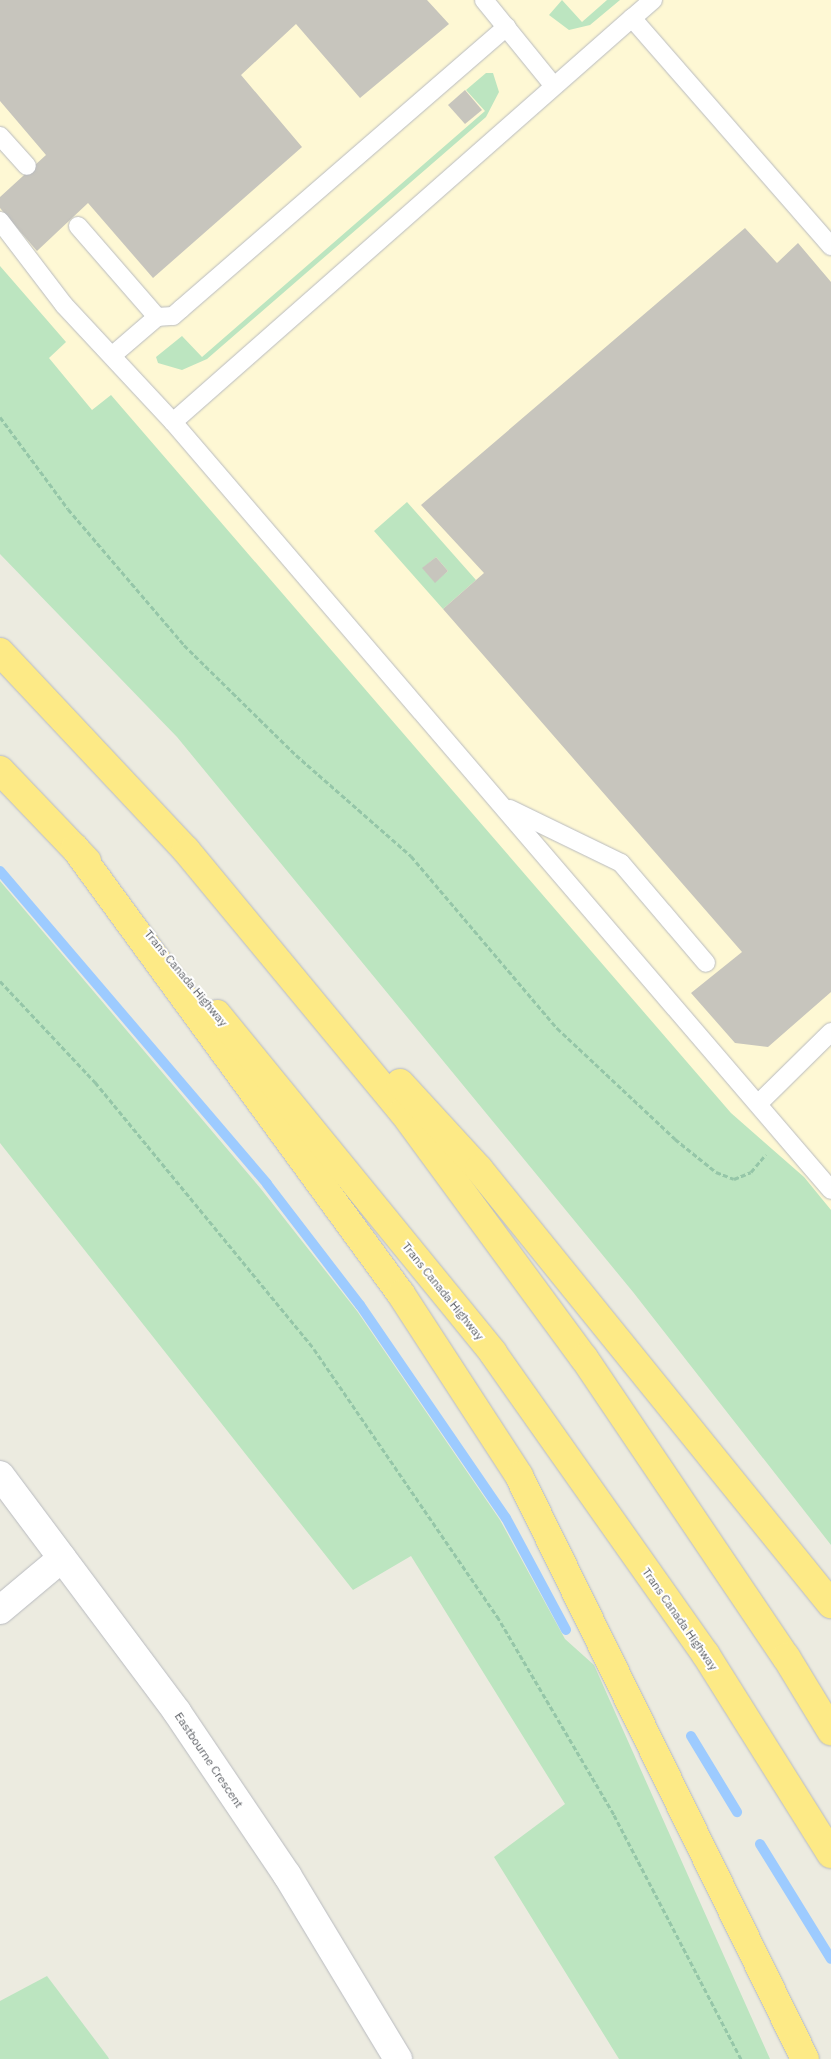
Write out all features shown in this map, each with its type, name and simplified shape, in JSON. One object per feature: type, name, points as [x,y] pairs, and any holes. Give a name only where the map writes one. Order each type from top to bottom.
[{"type":"highway","points":[[0,652],[186,850],[479,1169],[831,1604]]},
{"type":"highway","name":"Trans Canada Highway","points":[[0,770],[75,848],[250,1052],[493,1353],[706,1656],[831,1854]]},
{"type":"highway","points":[[75,848],[401,1294],[519,1476],[805,2059]]},
{"type":"highway","points":[[186,850],[403,1112],[584,1358],[786,1656],[831,1731]]},
{"type":"street","name":"Eastbourne Crescent","points":[[0,1476],[177,1712],[287,1875],[398,2059]]},
{"type":"street","points":[[0,1610],[62,1558]]},
{"type":"lane","points":[[484,0],[553,85]]},
{"type":"lane","points":[[173,422],[553,85],[653,0]]},
{"type":"lane","points":[[632,18],[831,246]]},
{"type":"lane","points":[[114,354],[157,317],[173,316],[507,27]]},
{"type":"lane","points":[[0,136],[27,166]]},
{"type":"lane","points":[[0,221],[64,305],[114,354],[173,422],[759,1103],[831,1190]]},
{"type":"lane","points":[[78,226],[157,317]]},
{"type":"lane","points":[[504,806],[621,863],[706,963]]},
{"type":"lane","points":[[759,1103],[831,1032]]},
{"type":"path","points":[[0,417],[68,509],[184,645],[296,755],[411,856],[557,1028],[675,1139],[716,1172],[734,1179],[750,1172],[784,1133]]},
{"type":"path","points":[[0,981],[95,1082],[314,1349],[497,1616],[614,1815],[741,2059]]},
{"type":"shaded area","points":[[0,0],[831,0],[831,1338],[0,313]]},
{"type":"green space","points":[[562,0],[582,22],[607,0],[620,0],[590,25],[569,30],[549,15]]},
{"type":"green space","points":[[486,73],[493,73],[499,92],[486,117],[207,359],[182,370],[158,363],[156,357],[182,336],[202,357],[485,111],[466,90]]},
{"type":"green space","points":[[0,266],[66,342],[49,358],[92,410],[111,395],[731,1113],[804,1177],[831,1210],[831,1545],[633,1292],[177,737],[0,554]]},
{"type":"green space","points":[[407,502],[476,580],[443,609],[374,531]],"holes":[[[436,557],[448,571],[435,582],[423,568]]]},
{"type":"green space","points":[[0,881],[261,1189],[357,1311],[500,1520],[565,1639],[594,1665],[770,2059],[619,2059],[494,1857],[565,1804],[411,1556],[353,1590],[0,1143]]},
{"type":"green space","points":[[47,1976],[109,2059],[0,2059],[0,2001]]},
{"type":"building","points":[[0,0],[427,0],[449,24],[360,98],[296,24],[241,75],[302,147],[153,278],[88,203],[37,251],[0,208],[0,197],[46,155],[0,101]]},
{"type":"building","points":[[465,90],[482,110],[465,124],[448,105]]},
{"type":"building","points":[[745,228],[777,263],[798,243],[831,282],[831,992],[768,1047],[735,1043],[691,993],[742,952],[443,609],[484,573],[421,505]]},
{"type":"building","points":[[436,557],[448,571],[435,583],[422,568]]},
{"type":"waterway","points":[[0,871],[267,1184],[360,1305],[506,1518],[566,1630]]},
{"type":"waterway","points":[[691,1736],[737,1812]]},
{"type":"waterway","points":[[760,1844],[831,1959]]}]
